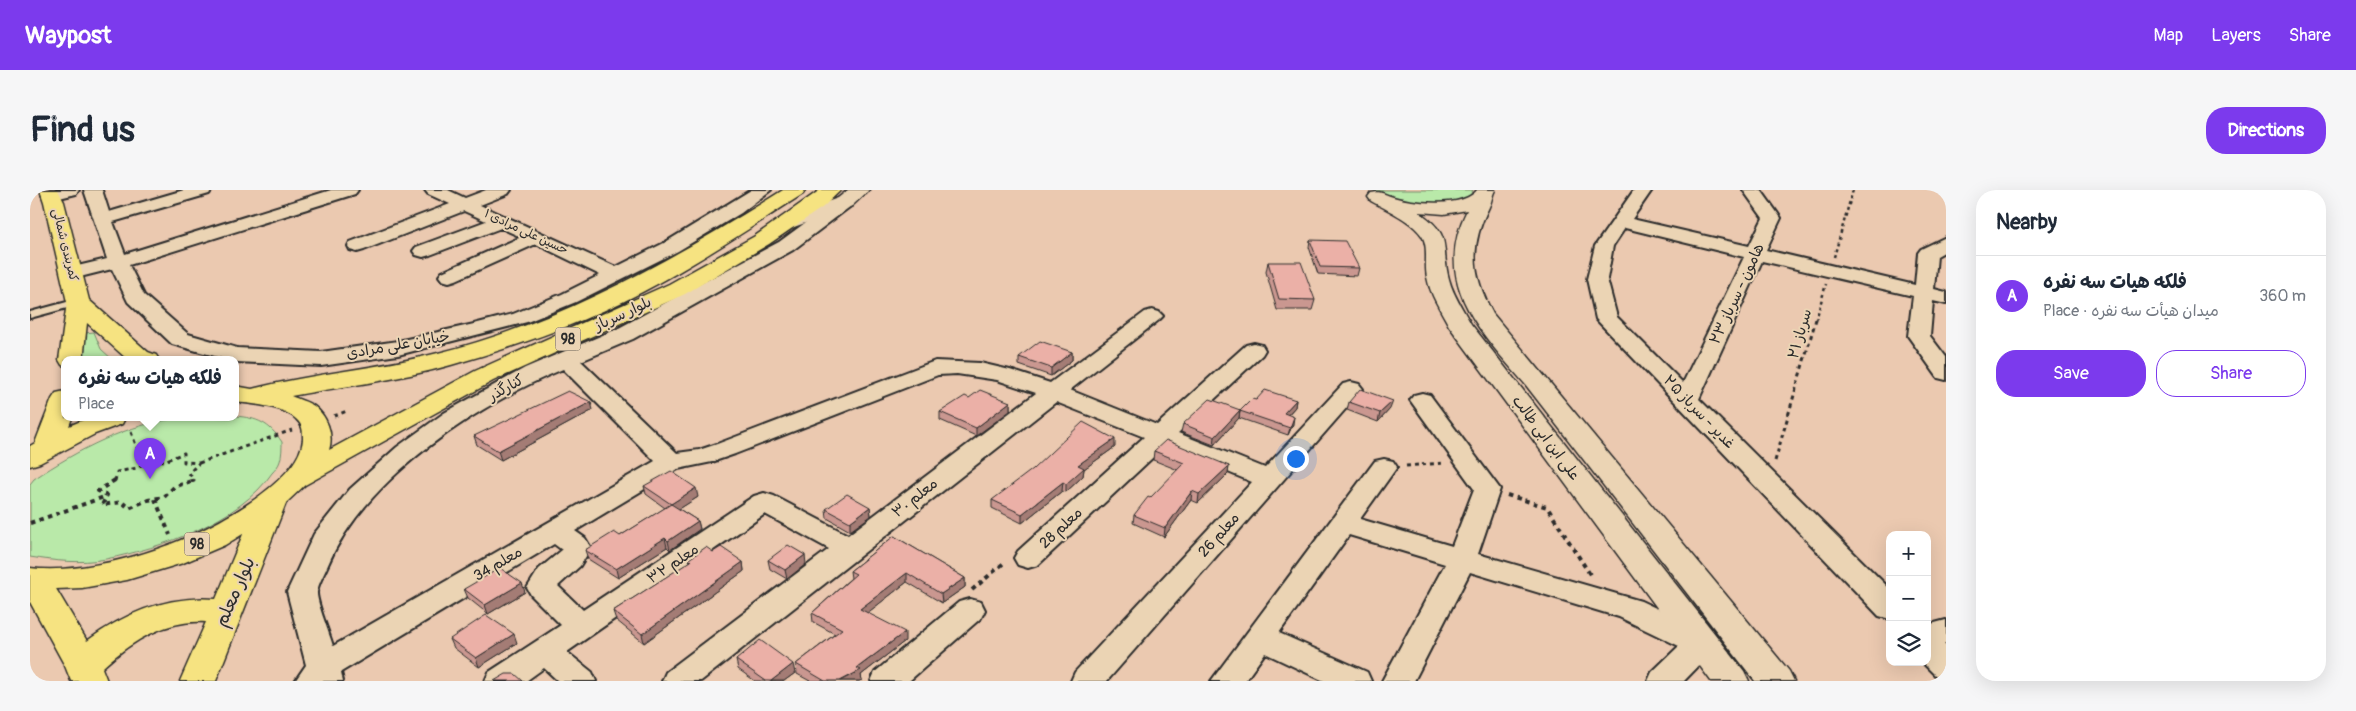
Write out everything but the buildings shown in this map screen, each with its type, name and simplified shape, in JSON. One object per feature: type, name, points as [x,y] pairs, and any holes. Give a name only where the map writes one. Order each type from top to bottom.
[{"type":"main road","name":"بلوار سرباز","points":[[246,394],[401,369],[442,360],[494,344],[568,317],[652,278],[672,256],[731,232],[796,190]]},
{"type":"main road","name":"کمربندی شمالی","points":[[56,192],[78,302],[71,356]]},
{"type":"main road","name":"بلوار سرباز","points":[[298,478],[484,376],[676,298],[787,223],[846,194]]},
{"type":"main road","points":[[78,302],[139,356]]},
{"type":"main road","name":"98","points":[[86,673],[32,580],[82,578],[134,567],[185,550],[209,539],[232,528],[271,503],[298,478],[314,454],[318,433],[311,416],[294,404],[246,394]]},
{"type":"main road","points":[[39,452],[61,407]]},
{"type":"main road","points":[[39,452],[122,425]]},
{"type":"main road","name":"بلوار معلم","points":[[198,681],[248,564],[271,503]]},
{"type":"main road","points":[[86,673],[101,648],[124,632],[150,620],[176,611],[200,608],[218,611],[223,619]]},
{"type":"street","name":"خیابان علی مرادی","points":[[93,190],[118,262],[135,298],[180,339],[236,355],[321,359],[398,348],[478,330],[520,318],[617,275],[672,256],[762,190]]},
{"type":"street","points":[[104,219],[202,190]]},
{"type":"street","points":[[72,274],[118,262],[349,190]]},
{"type":"street","name":"حسین علی مرادی ۱","points":[[434,190],[617,275]]},
{"type":"street","points":[[356,246],[502,190]]},
{"type":"street","name":"غدیر - سرباز ۲۵","points":[[1643,190],[1604,246],[1597,279],[1607,319],[1886,604]]},
{"type":"street","name":"هامون - سرباز ۲۳","points":[[1687,400],[1772,218],[1752,190]]},
{"type":"street","name":"کنارگذر","points":[[321,676],[302,592],[324,541],[360,495],[413,447],[453,418],[533,373],[625,334],[676,298],[786,246],[846,194]]},
{"type":"street","points":[[1371,194],[1396,203],[1440,208],[1467,205],[1485,194]]},
{"type":"street","name":"علی ابن ابی طالب","points":[[1371,194],[1412,218],[1433,237],[1436,270],[1445,297],[1461,326],[1731,681]]},
{"type":"street","name":"علی ابن ابی طالب","points":[[1485,194],[1467,236],[1464,271],[1472,297],[1492,330],[1534,379],[1776,681]]},
{"type":"street","points":[[423,251],[502,221]]},
{"type":"street","points":[[1621,222],[1946,298]]},
{"type":"street","points":[[449,276],[537,237]]},
{"type":"street","points":[[1946,243],[1928,254],[1918,336],[1946,373]]},
{"type":"street","name":"معلم ۳۰","points":[[678,681],[1152,316]]},
{"type":"street","name":"معلم 28","points":[[1028,558],[1254,350]]},
{"type":"street","points":[[566,358],[672,462]]},
{"type":"street","name":"معلم 34","points":[[321,676],[554,531],[672,462],[726,449],[935,368],[982,369],[1052,392],[1269,479]]},
{"type":"street","name":"معلم 26","points":[[1088,681],[1351,388]]},
{"type":"street","points":[[1398,681],[1462,559],[1487,489],[1422,400]]},
{"type":"street","points":[[1226,681],[1344,524],[1384,467]]},
{"type":"street","name":"معلم ۳۲","points":[[501,681],[764,502],[850,548]]},
{"type":"street","points":[[1344,524],[1630,609],[1702,643],[1742,640]]},
{"type":"street","points":[[554,531],[575,544],[577,548],[571,558],[545,578],[542,588],[581,626]]},
{"type":"street","points":[[887,681],[970,610]]},
{"type":"street","points":[[1931,636],[1946,632]]},
{"type":"street","points":[[1259,637],[1355,681]]},
{"type":"street","points":[[1664,681],[1702,643]]},
{"type":"street","points":[[545,651],[580,681]]},
{"type":"street","points":[[1931,651],[1946,666]]},
{"type":"lane","points":[[30,315],[78,302]]},
{"type":"path","name":"سرباز ۲۱","points":[[1768,484],[1853,190]]},
{"type":"path","points":[[107,495],[98,491],[115,481],[117,472],[137,468],[151,458],[164,461],[184,453],[184,462],[199,463],[347,411]]},
{"type":"path","points":[[122,425],[143,464]]},
{"type":"path","points":[[1384,467],[1467,461]]},
{"type":"path","points":[[107,495],[102,505],[122,502],[129,508],[148,500],[164,497],[174,487],[194,480],[189,473],[199,463]]},
{"type":"path","points":[[1487,489],[1547,507],[1608,602]]},
{"type":"path","points":[[30,523],[107,495]]},
{"type":"path","points":[[155,499],[171,538]]},
{"type":"path","name":"معلم 28","points":[[970,610],[956,604],[1017,552],[1028,558]]},
{"type":"green space","points":[[1374,190],[1473,190],[1467,198],[1456,202],[1427,204],[1396,198]]},
{"type":"green space","points":[[94,332],[101,349],[109,356],[83,356],[82,347],[85,333]]},
{"type":"green space","points":[[239,417],[250,418],[267,426],[282,442],[281,456],[278,466],[258,490],[240,505],[198,530],[174,540],[151,548],[106,559],[77,562],[30,557],[30,484],[34,479],[86,448],[142,426],[161,421],[239,421]]},
{"type":"place","name":"فلکه هیات سه نفره","points":[[150,479]]}]
